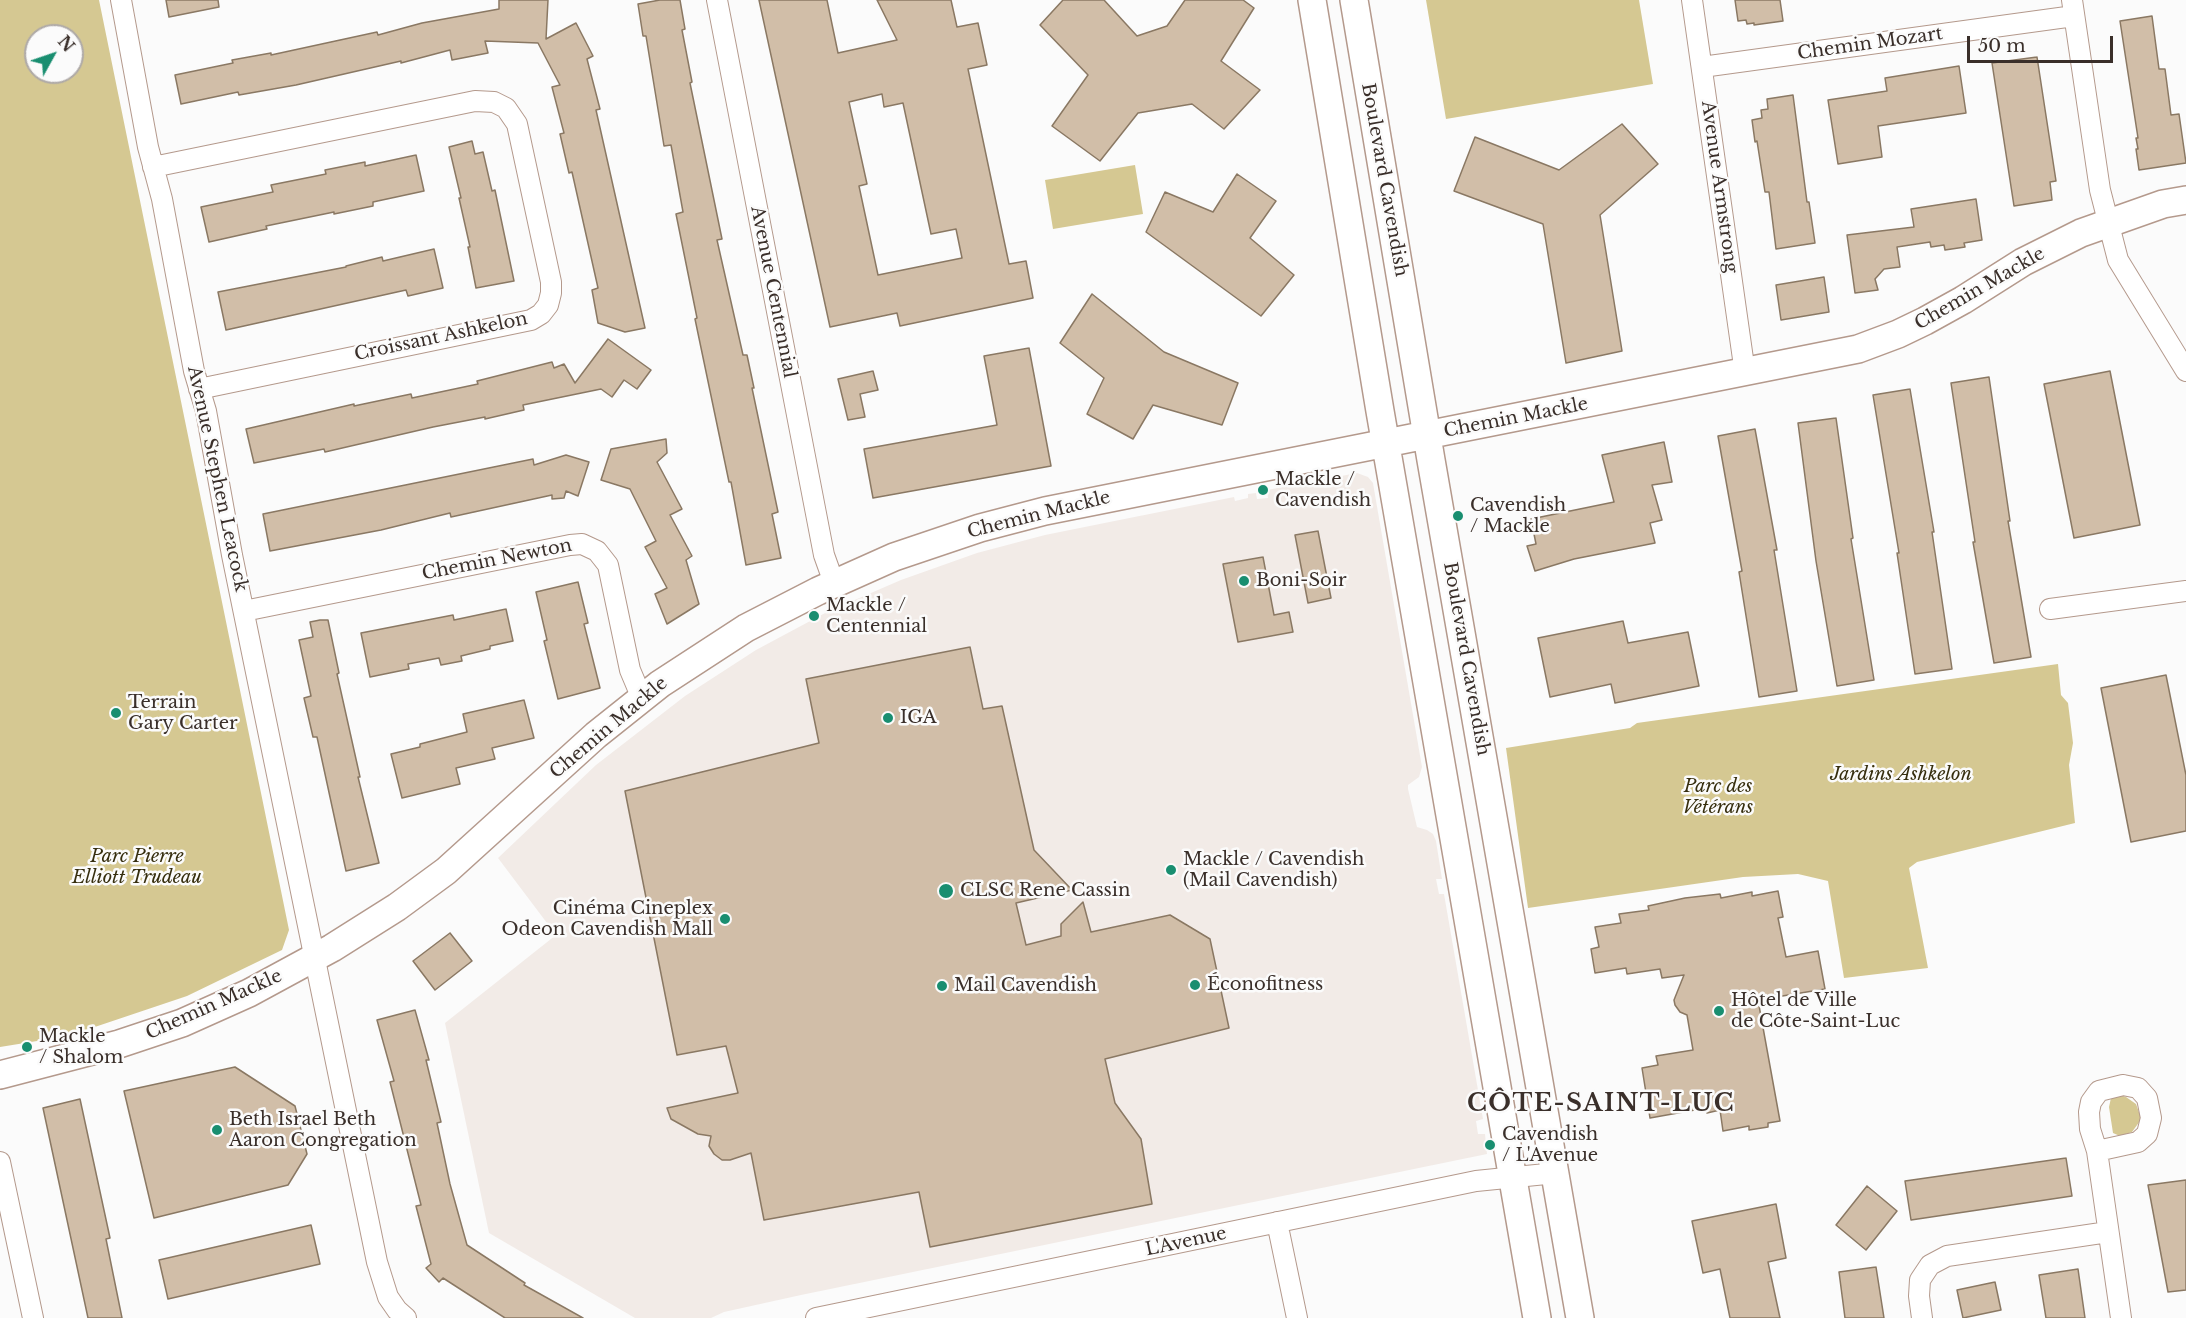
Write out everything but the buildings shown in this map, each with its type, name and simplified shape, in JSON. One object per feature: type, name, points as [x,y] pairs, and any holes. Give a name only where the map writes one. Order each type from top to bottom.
[{"type":"main road","points":[[1312,0],[1537,1318]]},
{"type":"main road","name":"Boulevard Cavendish","points":[[1354,0],[1580,1318]]},
{"type":"main road","name":"Chemin Mackle","points":[[0,1075],[111,1047],[171,1027],[249,993],[315,958],[397,907],[446,871],[596,735],[684,667],[746,628],[834,583],[917,548],[1028,515],[1858,350],[1898,334],[1964,300],[2023,262],[2080,233],[2163,204],[2186,201]]},
{"type":"street","name":"Avenue Stephen Leacock","points":[[122,0],[148,147],[162,199],[187,336],[214,454],[381,1278],[392,1305],[406,1318]]},
{"type":"street","name":"Avenue Centennial","points":[[717,0],[824,555],[834,583]]},
{"type":"street","name":"Avenue Armstrong","points":[[1692,0],[1745,373]]},
{"type":"street","name":"Chemin Mozart","points":[[1702,67],[2073,8]]},
{"type":"street","points":[[2073,8],[2100,190],[2118,260],[2186,371]]},
{"type":"street","name":"Croissant Ashkelon","points":[[153,166],[475,101],[488,101],[506,108],[517,124],[551,282],[548,305],[541,314],[531,320],[199,389]]},
{"type":"street","name":"Chemin Newton","points":[[244,611],[582,544],[597,551],[608,565],[630,670],[644,697]]},
{"type":"street","points":[[2050,609],[2186,591]]},
{"type":"street","points":[[2097,1151],[2121,1318]]},
{"type":"street","points":[[0,1162],[33,1318]]},
{"type":"street","name":"L'Avenue","points":[[816,1318],[1476,1181],[1556,1173]]},
{"type":"street","points":[[1277,1222],[1297,1318]]},
{"type":"street","points":[[1922,1318],[1919,1296],[1920,1280],[1930,1265],[1947,1256],[2108,1232]]},
{"type":"shaded area","points":[[1357,473],[1368,477],[1373,483],[1422,767],[1419,777],[1408,785],[1408,789],[1417,827],[1433,834],[1436,841],[1442,879],[1436,879],[1439,894],[1444,894],[1483,1119],[1476,1121],[1478,1134],[1485,1134],[1487,1154],[801,1295],[724,1312],[711,1318],[635,1318],[489,1233],[445,1023],[556,935],[498,858],[596,765],[685,696],[756,650],[827,612],[901,580],[977,553],[1045,535],[1234,497],[1235,501],[1248,498],[1248,494],[1256,493],[1257,499],[1268,498],[1267,490]]},
{"type":"green space","name":"Parc Pierre Elliott Trudeau","points":[[0,0],[99,0],[289,930],[282,950],[187,996],[68,1036],[0,1047]]},
{"type":"green space","points":[[1426,0],[1639,0],[1653,84],[1446,119]]},
{"type":"green space","points":[[1135,165],[1143,214],[1053,229],[1045,180]]},
{"type":"green space","points":[[2058,664],[2061,695],[2068,703],[2073,743],[2069,765],[2075,823],[1917,862],[1909,868],[1928,968],[1844,978],[1828,881],[1798,874],[1743,877],[1528,908],[1506,748],[1630,728],[1637,723]]},
{"type":"green space","points":[[2120,1095],[2136,1104],[2140,1121],[2132,1132],[2120,1136],[2113,1133],[2109,1107],[2111,1098]]},
{"type":"place","name":"Mackle / Cavendish","points":[[1263,490]]},
{"type":"place","name":"Cavendish / Mackle","points":[[1458,516]]},
{"type":"place","name":"Boni-Soir","points":[[1244,581]]},
{"type":"place","name":"Mackle / Centennial","points":[[814,616]]},
{"type":"place","name":"Terrain Gary Carter","points":[[116,713]]},
{"type":"place","name":"IGA","points":[[888,718]]},
{"type":"place","name":"Mackle / Cavendish (Mail Cavendish)","points":[[1171,870]]},
{"type":"place","name":"CLSC Rene Cassin","points":[[946,891]]},
{"type":"place","name":"Cinéma Cineplex Odeon Cavendish Mall","points":[[725,919]]},
{"type":"place","name":"Éconofitness","points":[[1195,985]]},
{"type":"place","name":"Mail Cavendish","points":[[942,986]]},
{"type":"place","name":"Hôtel de Ville de Côte-Saint-Luc","points":[[1719,1011]]},
{"type":"place","name":"Mackle / Shalom","points":[[27,1047]]},
{"type":"place","name":"Beth Israel Beth Aaron Congregation","points":[[217,1130]]},
{"type":"place","name":"Cavendish / L'Avenue","points":[[1490,1145]]},
{"type":"district","name":"CÔTE-SAINT-LUC","points":[[1601,1104]]},
{"type":"park label","name":"Jardins Ashkelon","points":[[1901,775]]},
{"type":"park label","name":"Parc des Vétérans","points":[[1718,797]]}]
